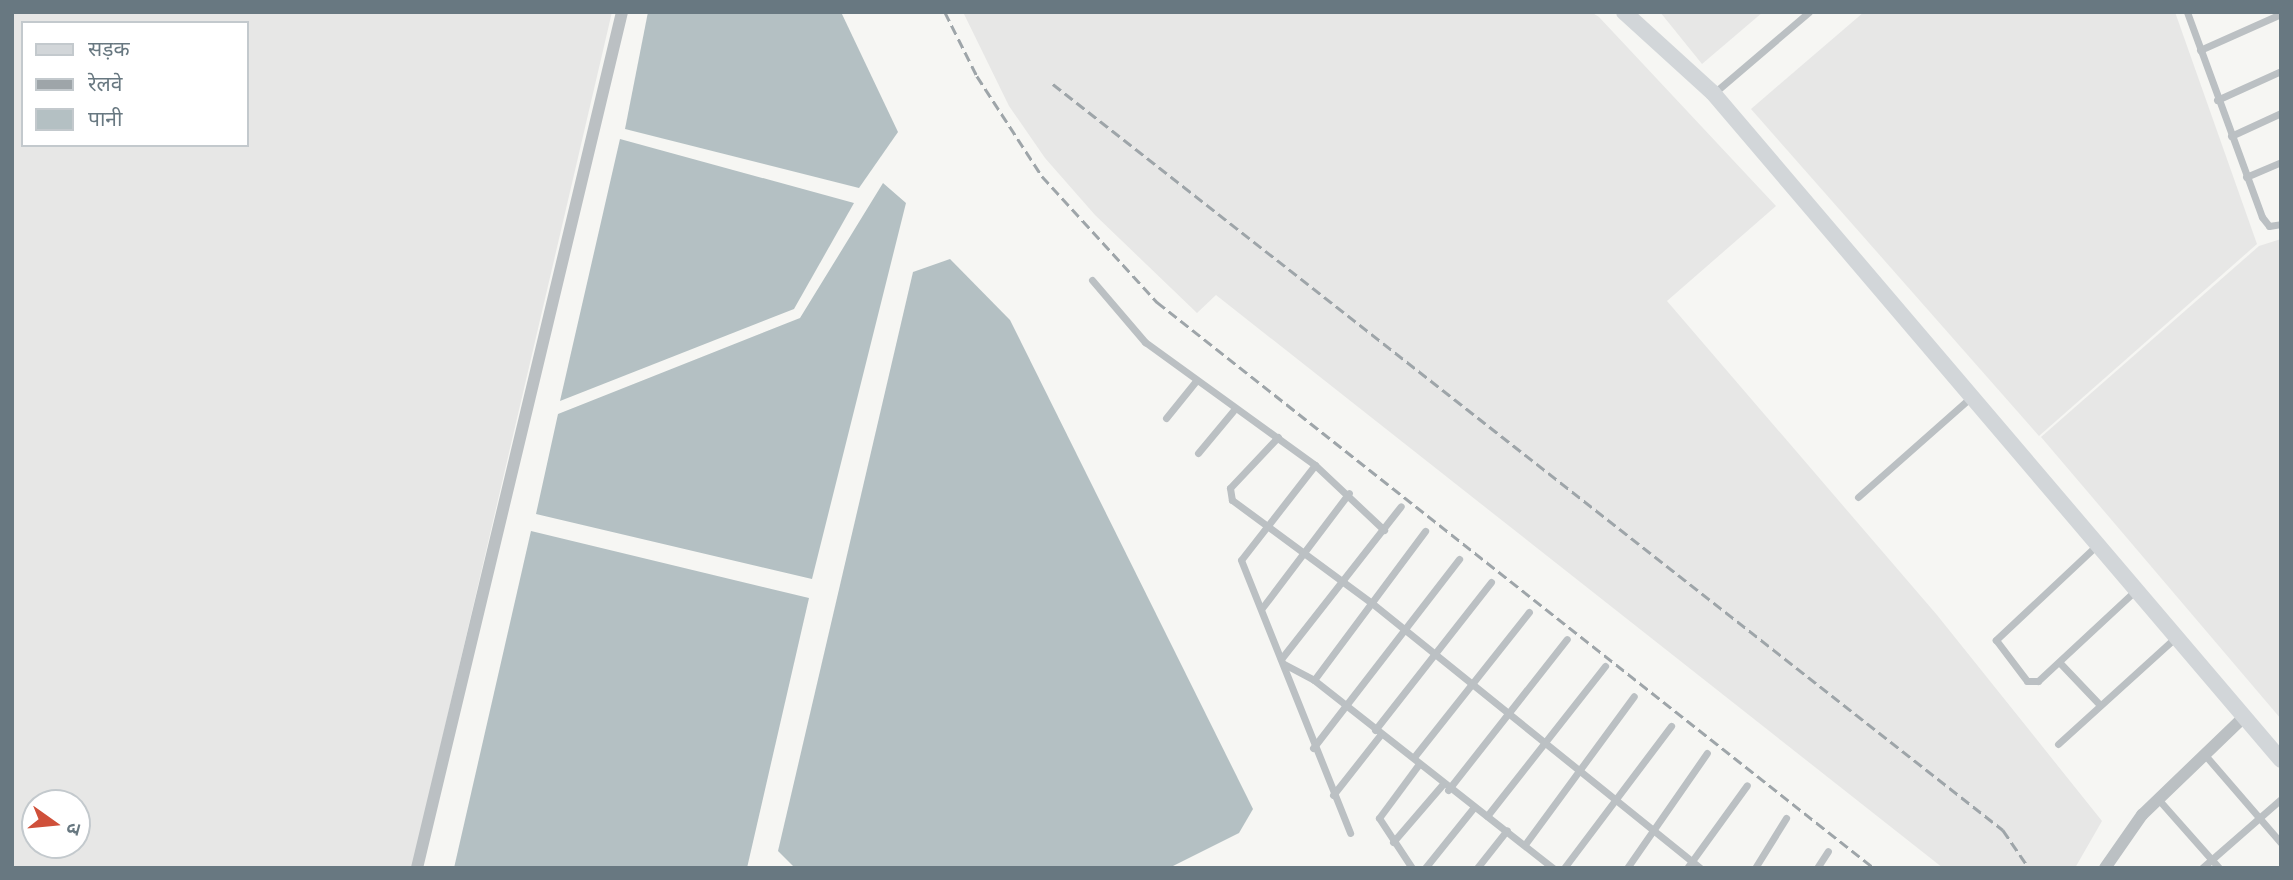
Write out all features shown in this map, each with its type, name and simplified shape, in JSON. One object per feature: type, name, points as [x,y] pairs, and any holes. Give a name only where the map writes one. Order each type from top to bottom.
[{"type":"main road","points":[[1624,12],[1713,93],[2138,587],[2281,760]]},
{"type":"street","points":[[417,868],[622,12]]},
{"type":"street","points":[[1713,93],[1809,12]]},
{"type":"street","points":[[2187,12],[2217,100],[2265,222],[2281,224]]},
{"type":"street","points":[[2200,50],[2281,14]]},
{"type":"street","points":[[2217,100],[2281,71]]},
{"type":"street","points":[[2231,136],[2281,113]]},
{"type":"street","points":[[2246,177],[2281,162]]},
{"type":"street","points":[[1092,280],[1137,335],[1233,411],[1278,437],[1315,466],[1349,493],[1384,530]]},
{"type":"street","points":[[1166,418],[1195,382]]},
{"type":"street","points":[[1858,497],[1972,396]]},
{"type":"street","points":[[1198,453],[1233,411]]},
{"type":"street","points":[[1278,437],[1229,492],[1509,712],[1689,865],[1700,868]]},
{"type":"street","points":[[1315,466],[1241,560],[1262,608],[1313,748],[1349,833]]},
{"type":"street","points":[[1262,608],[1349,493]]},
{"type":"street","points":[[1282,661],[1401,506]]},
{"type":"street","points":[[1314,680],[1425,531]]},
{"type":"street","points":[[2099,543],[1996,640],[2029,683],[2060,663],[2138,587]]},
{"type":"street","points":[[1313,748],[1459,559]]},
{"type":"street","points":[[1333,795],[1491,582]]},
{"type":"street","points":[[1412,868],[1393,842],[1380,814],[1472,684],[1529,612]]},
{"type":"street","points":[[2058,744],[2178,635]]},
{"type":"street","points":[[1393,842],[1445,787],[1567,639]]},
{"type":"street","points":[[1282,661],[1314,680],[1417,760],[1445,787],[1526,843],[1553,868]]},
{"type":"street","points":[[2060,663],[2100,705]]},
{"type":"street","points":[[1487,816],[1605,666]]},
{"type":"street","points":[[1526,843],[1576,770],[1634,696]]},
{"type":"street","points":[[2105,868],[2158,799],[2244,717]]},
{"type":"street","points":[[1564,868],[1671,726]]},
{"type":"street","points":[[1627,868],[1707,753]]},
{"type":"street","points":[[2205,755],[2281,844]]},
{"type":"street","points":[[1689,865],[1747,785]]},
{"type":"street","points":[[2158,799],[2219,868]]},
{"type":"street","points":[[2202,868],[2281,799]]},
{"type":"street","points":[[1425,868],[1474,807]]},
{"type":"street","points":[[1755,868],[1786,818]]},
{"type":"street","points":[[1477,868],[1507,830]]},
{"type":"street","points":[[1817,868],[1828,851]]},
{"type":"street","points":[[1537,868],[1543,861]]},
{"type":"shaded area","points":[[12,12],[612,12],[412,868],[12,868]]},
{"type":"shaded area","points":[[963,12],[1591,12],[1599,17],[1776,206],[1667,301],[1937,615],[2102,821],[2075,868],[1943,868],[1216,295],[1197,313],[1095,215],[1045,158],[1009,106]]},
{"type":"shaded area","points":[[1660,12],[1763,12],[1702,64]]},
{"type":"shaded area","points":[[1864,12],[2175,12],[2257,244],[2039,436],[1751,109]]},
{"type":"shaded area","points":[[2281,239],[2281,719],[2041,437],[2259,246]]},
{"type":"water","points":[[648,12],[841,12],[898,132],[859,188],[625,129]]},
{"type":"water","points":[[620,139],[854,203],[794,309],[560,401]]},
{"type":"water","points":[[883,183],[906,203],[812,579],[536,514],[558,414],[800,318]]},
{"type":"water","points":[[950,259],[1010,320],[1253,809],[1239,833],[1169,868],[795,868],[778,851],[913,272]]},
{"type":"water","points":[[531,531],[809,598],[747,868],[454,868]]},
{"type":"railway","points":[[945,12],[977,76],[1042,176],[1157,302],[1874,868]]},
{"type":"railway","points":[[1053,84],[2003,830],[2029,868]]}]
